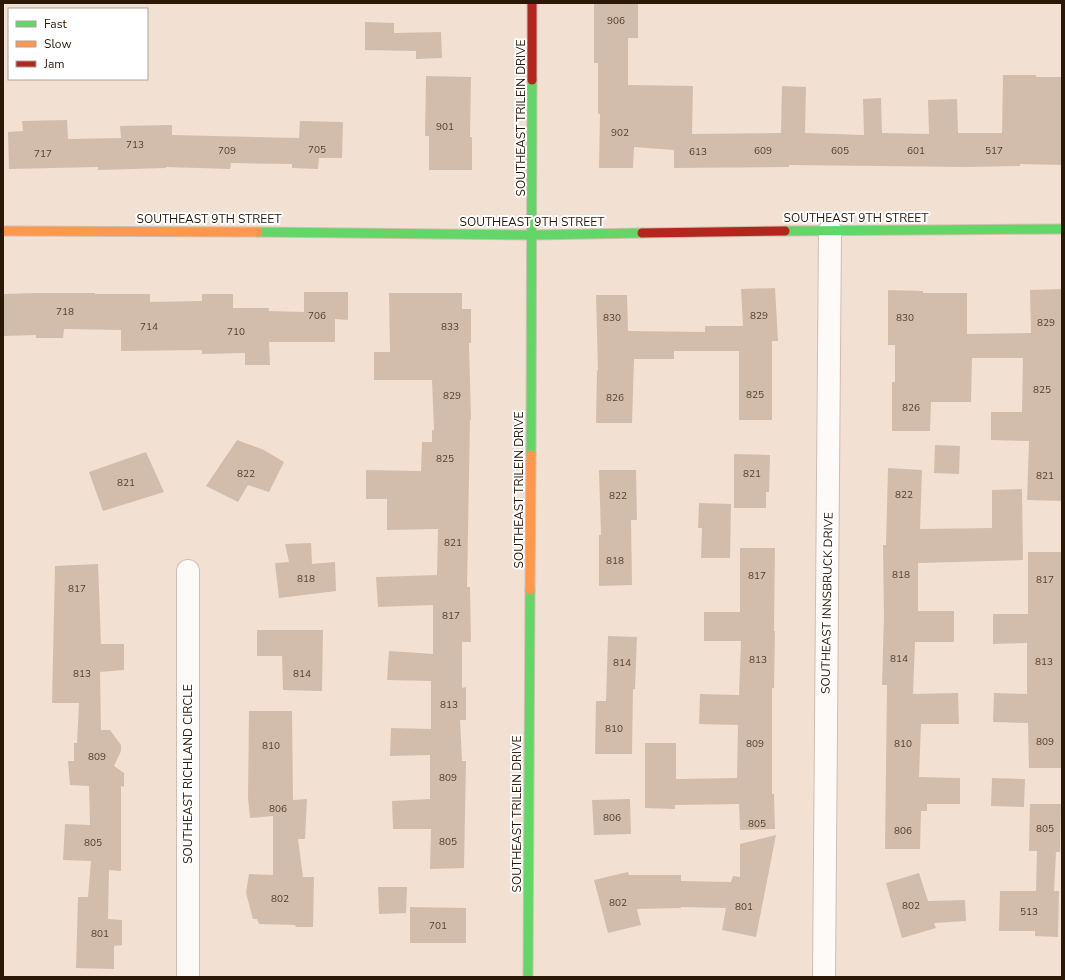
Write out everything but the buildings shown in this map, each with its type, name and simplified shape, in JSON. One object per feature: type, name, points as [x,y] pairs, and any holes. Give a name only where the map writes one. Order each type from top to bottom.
[{"type":"street","name":"SOUTHEAST TRILEIN DRIVE","points":[[528,977],[533,235],[532,3]]},
{"type":"street","name":"SOUTHEAST 9TH STREET","points":[[3,231],[340,232],[533,235],[830,230],[1062,229]]},
{"type":"street","name":"SOUTHEAST INNSBRUCK DRIVE","points":[[824,977],[830,230]]},
{"type":"street","name":"SOUTHEAST RICHLAND CIRCLE","points":[[188,570],[188,977]]},
{"type":"traffic: fast","points":[[531,455],[532,80]]},
{"type":"traffic: fast","points":[[785,231],[1062,229]]},
{"type":"traffic: fast","points":[[258,232],[533,235],[642,233]]},
{"type":"traffic: fast","points":[[528,977],[530,590]]},
{"type":"traffic: slow","points":[[3,231],[258,232]]},
{"type":"traffic: slow","points":[[530,590],[531,455]]},
{"type":"traffic: jam","points":[[532,3],[532,80]]},
{"type":"traffic: jam","points":[[642,233],[785,231]]}]
